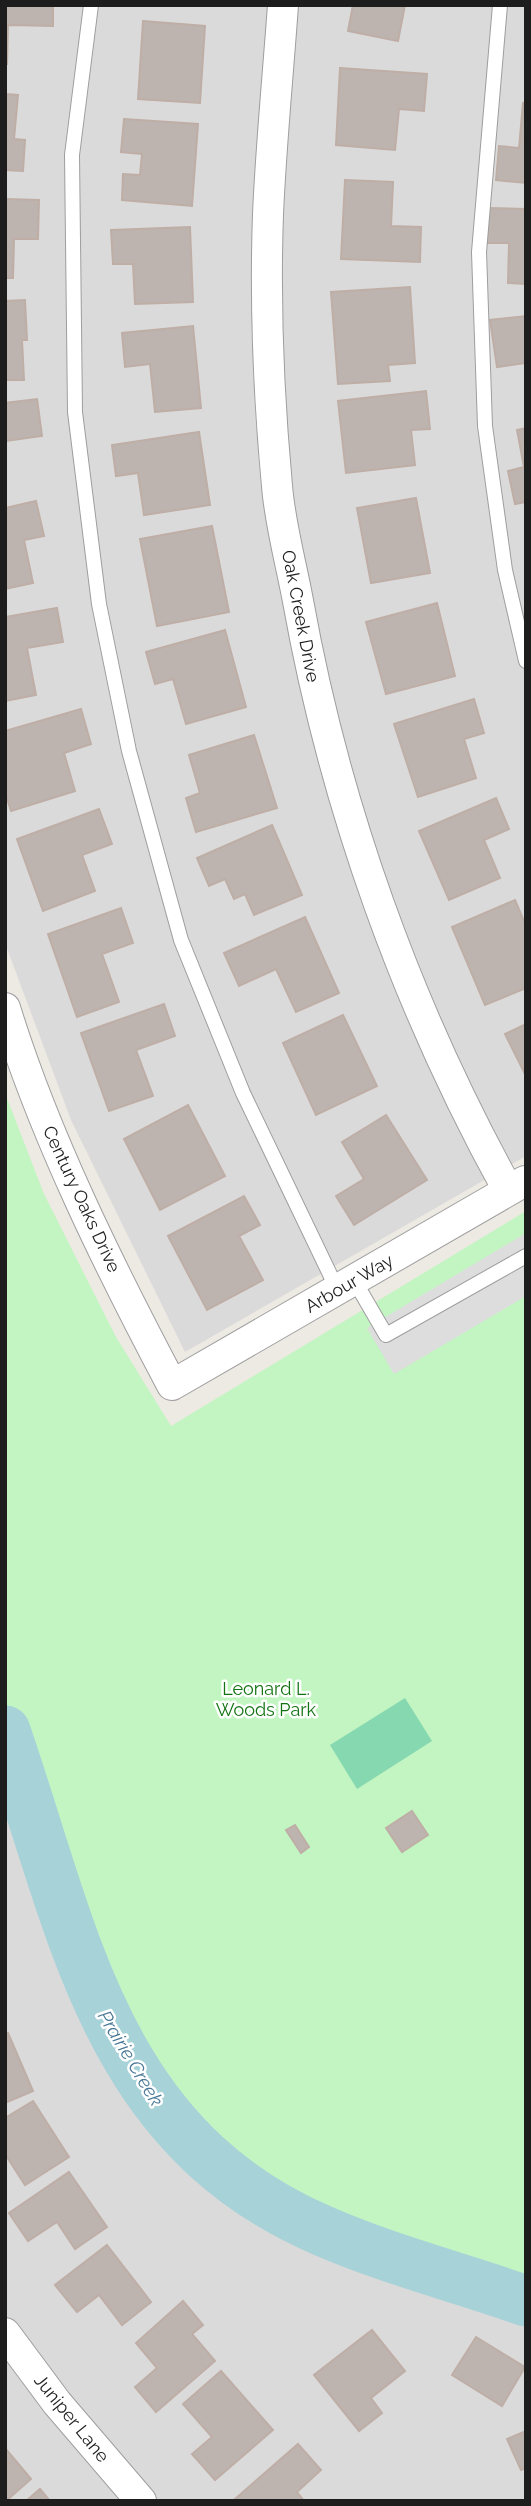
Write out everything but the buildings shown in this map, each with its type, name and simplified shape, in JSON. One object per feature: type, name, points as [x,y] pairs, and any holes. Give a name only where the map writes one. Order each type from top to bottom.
[{"type":"street","name":"Oak Creek Drive","points":[[283,5],[268,215],[268,293],[277,488],[311,676],[359,852],[426,1028],[469,1120],[517,1185]]},
{"type":"street","name":"Century Oaks Drive","points":[[5,1008],[27,1079],[138,1320],[172,1385]]},
{"type":"street","name":"Arbour Way","points":[[172,1385],[517,1185]]},
{"type":"street","name":"Juniper Lane","points":[[5,2333],[57,2403],[141,2501]]},
{"type":"lane","points":[[91,5],[72,155],[75,412],[99,604],[129,751],[181,940],[243,1093],[346,1284],[386,1335],[526,1256]]},
{"type":"lane","points":[[500,5],[479,252],[484,399],[505,570],[526,662]]},
{"type":"shaded area","points":[[5,5],[526,5],[526,1156],[185,1352],[71,1120],[5,943]]},
{"type":"shaded area","points":[[526,1233],[526,1296],[394,1374],[367,1328]]},
{"type":"shaded area","points":[[5,1790],[88,2026],[309,2243],[526,2304],[526,2501],[5,2501]]},
{"type":"green space","name":"Leonard L. Woods Park","points":[[5,1093],[44,1194],[116,1337],[171,1426],[526,1211],[526,2304],[309,2243],[167,2140],[88,2026],[5,1790]]},
{"type":"green space","points":[[405,1698],[432,1741],[357,1789],[330,1745]]},
{"type":"waterway","name":"Prairie Creek","points":[[5,1731],[78,1952],[108,2020],[144,2084],[190,2140],[248,2190],[321,2230],[397,2259],[526,2301]]}]
